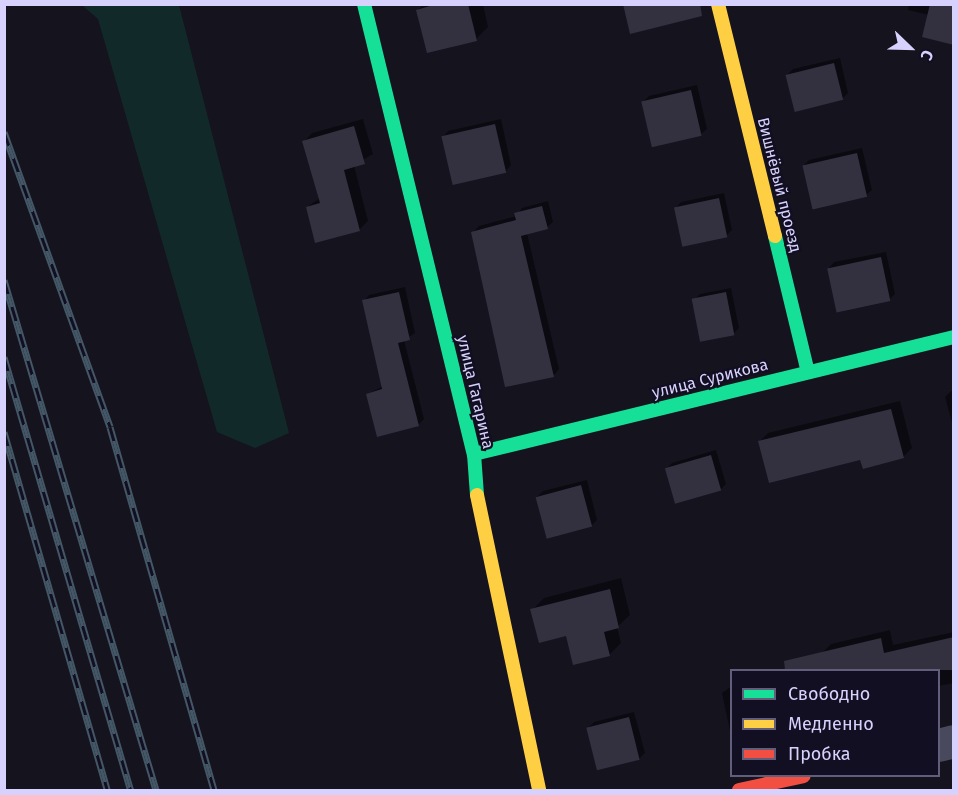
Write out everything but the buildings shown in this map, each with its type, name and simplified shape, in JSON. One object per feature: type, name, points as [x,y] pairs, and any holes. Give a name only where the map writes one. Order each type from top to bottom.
[{"type":"street","name":"улица Гагарина","points":[[364,4],[474,454],[479,514],[539,790]]},
{"type":"street","name":"Вишнёвый проезд","points":[[718,4],[808,372]]},
{"type":"street","name":"улица Сурикова","points":[[474,454],[954,337]]},
{"type":"street","points":[[739,790],[799,777]]},
{"type":"green space","points":[[82,5],[179,5],[289,433],[255,448],[217,432],[98,19]]},
{"type":"railway","points":[[4,132],[110,427],[214,790]]},
{"type":"railway","points":[[4,280],[156,790]]},
{"type":"railway","points":[[4,357],[131,790]]},
{"type":"railway","points":[[4,432],[107,790]]},
{"type":"traffic: fast","points":[[364,4],[474,454],[477,495]]},
{"type":"traffic: fast","points":[[775,236],[808,372]]},
{"type":"traffic: fast","points":[[474,454],[954,337]]},
{"type":"traffic: slow","points":[[718,4],[775,236]]},
{"type":"traffic: slow","points":[[477,495],[539,790]]},
{"type":"traffic: jam","points":[[739,790],[799,777]]}]
